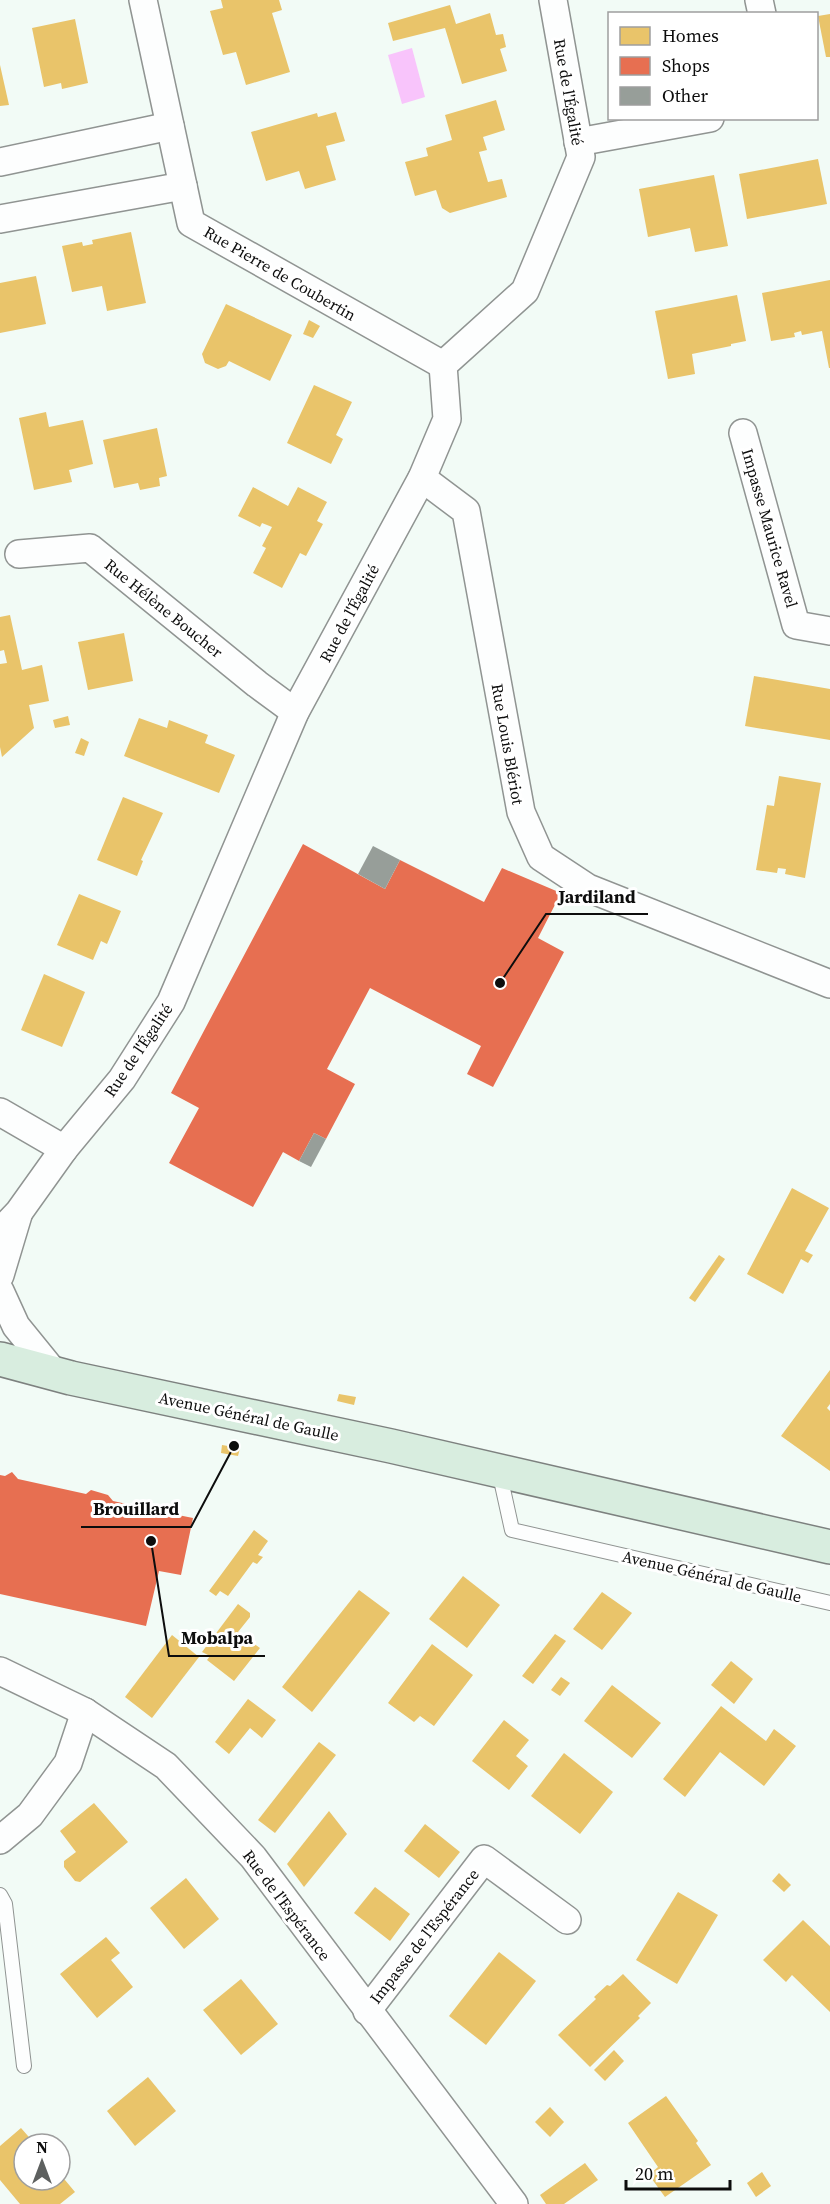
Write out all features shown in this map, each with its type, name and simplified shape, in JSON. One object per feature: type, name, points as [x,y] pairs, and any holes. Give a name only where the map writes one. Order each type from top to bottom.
[{"type":"main road","name":"Avenue Général de Gaulle","points":[[0,1359],[55,1374],[499,1471],[830,1547]]},
{"type":"street","name":"Rue Pierre de Coubertin","points":[[143,0],[190,223],[443,366]]},
{"type":"street","name":"Rue de l'Égalité","points":[[0,1232],[19,1212],[64,1149],[122,1079],[171,1002],[296,712],[422,478],[447,419],[443,366],[525,291],[581,157],[553,0]]},
{"type":"street","points":[[578,142],[699,120]]},
{"type":"street","points":[[0,162],[170,126]]},
{"type":"street","points":[[0,219],[183,186]]},
{"type":"street","name":"Impasse Maurice Ravel","points":[[743,433],[796,625],[830,631]]},
{"type":"street","name":"Rue Louis Blériot","points":[[422,478],[466,511],[521,812],[541,857],[588,888],[830,984]]},
{"type":"street","name":"Rue Hélène Boucher","points":[[18,554],[90,548],[257,684],[296,712]]},
{"type":"street","points":[[0,1112],[64,1149]]},
{"type":"street","name":"Rue de l'Égalité","points":[[0,1275],[19,1212]]},
{"type":"street","points":[[0,1291],[16,1326],[55,1374]]},
{"type":"street","name":"Rue de l'Espérance","points":[[0,1671],[85,1712],[166,1766],[253,1857],[514,2204]]},
{"type":"street","points":[[0,1840],[30,1815],[68,1763],[85,1712]]},
{"type":"street","name":"Impasse de l'Espérance","points":[[367,2011],[484,1859],[567,1920]]},
{"type":"lane","name":"Avenue Général de Gaulle","points":[[499,1471],[512,1530],[830,1603]]},
{"type":"lane","points":[[0,1895],[5,1904],[24,2066]]},
{"type":"shaded area","points":[[412,48],[425,97],[402,104],[388,55]]},
{"type":"building: Homes","points":[[221,0],[279,0],[282,10],[272,13],[290,72],[246,85],[236,52],[223,55],[210,11],[223,8]]},
{"type":"building: Homes","points":[[450,5],[456,24],[490,13],[496,35],[503,34],[506,47],[500,49],[507,71],[462,84],[445,28],[393,41],[388,23]]},
{"type":"building: Homes","points":[[830,14],[830,57],[826,57],[818,16]]},
{"type":"building: Homes","points":[[75,19],[88,83],[62,89],[61,83],[44,87],[32,28]]},
{"type":"building: Homes","points":[[0,65],[9,105],[0,106]]},
{"type":"building: Homes","points":[[496,100],[505,130],[483,137],[487,150],[479,152],[488,182],[502,179],[507,197],[450,213],[442,208],[436,190],[415,196],[405,162],[428,156],[426,148],[452,140],[445,115]]},
{"type":"building: Homes","points":[[336,112],[345,141],[326,146],[336,180],[305,189],[299,171],[266,181],[251,132],[317,113],[318,117]]},
{"type":"building: Homes","points":[[818,159],[827,204],[747,219],[739,174]]},
{"type":"building: Homes","points":[[714,175],[728,246],[695,252],[690,228],[648,237],[639,189]]},
{"type":"building: Homes","points":[[131,232],[146,303],[107,311],[102,286],[72,292],[62,246],[82,242],[83,246],[93,244],[92,240]]},
{"type":"building: Homes","points":[[36,276],[46,324],[0,333],[0,283]]},
{"type":"building: Homes","points":[[830,280],[829,368],[822,331],[802,335],[801,331],[794,333],[795,337],[771,341],[762,293]]},
{"type":"building: Homes","points":[[737,295],[746,341],[692,354],[695,374],[668,379],[655,311]]},
{"type":"building: Homes","points":[[226,304],[292,335],[270,381],[229,361],[226,366],[218,369],[205,363],[202,354]]},
{"type":"building: Homes","points":[[309,320],[320,326],[313,338],[303,334]]},
{"type":"building: Homes","points":[[314,385],[352,402],[336,435],[343,439],[331,464],[287,443]]},
{"type":"building: Homes","points":[[46,412],[49,427],[83,420],[93,464],[69,470],[72,482],[34,490],[19,418]]},
{"type":"building: Homes","points":[[157,428],[167,476],[159,478],[160,486],[140,490],[138,483],[114,488],[103,440]]},
{"type":"building: Homes","points":[[253,487],[288,506],[298,487],[327,502],[317,521],[323,524],[306,556],[300,553],[282,588],[253,573],[266,548],[262,546],[272,527],[262,523],[260,527],[238,516]]},
{"type":"building: Homes","points":[[10,615],[22,670],[42,665],[49,701],[29,705],[34,728],[2,757],[0,664],[7,663],[4,650],[0,651],[0,617]]},
{"type":"building: Homes","points":[[124,633],[133,681],[88,690],[78,642]]},
{"type":"building: Homes","points":[[754,676],[830,689],[830,740],[745,726]]},
{"type":"building: Homes","points":[[68,716],[70,725],[55,728],[53,720]]},
{"type":"building: Homes","points":[[139,718],[167,728],[169,720],[208,735],[205,743],[235,755],[219,793],[124,756]]},
{"type":"building: Homes","points":[[81,738],[89,742],[84,756],[75,753]]},
{"type":"building: Homes","points":[[779,776],[821,783],[805,878],[785,874],[786,869],[778,868],[777,873],[756,870],[767,805],[774,806]]},
{"type":"building: Homes","points":[[123,797],[163,813],[141,860],[143,861],[137,876],[97,860]]},
{"type":"building: Homes","points":[[79,894],[121,911],[107,944],[101,941],[93,960],[57,945]]},
{"type":"building: Homes","points":[[44,974],[85,992],[62,1047],[21,1030]]},
{"type":"building: Homes","points":[[792,1188],[829,1208],[805,1251],[813,1255],[808,1263],[801,1259],[783,1294],[747,1274]]},
{"type":"building: Homes","points":[[719,1255],[725,1259],[695,1302],[689,1298]]},
{"type":"building: Homes","points":[[830,1370],[830,1404],[827,1408],[830,1411],[830,1471],[781,1436]]},
{"type":"building: Homes","points":[[339,1394],[356,1397],[354,1405],[337,1401]]},
{"type":"building: Homes","points":[[222,1445],[240,1448],[238,1456],[221,1453]]},
{"type":"building: Homes","points":[[254,1530],[268,1541],[258,1555],[263,1557],[257,1564],[253,1562],[228,1596],[220,1591],[216,1596],[209,1591]]},
{"type":"building: Homes","points":[[463,1576],[500,1605],[467,1648],[429,1619]]},
{"type":"building: Homes","points":[[359,1590],[390,1613],[312,1712],[282,1687]]},
{"type":"building: Homes","points":[[602,1592],[632,1613],[602,1650],[573,1629]]},
{"type":"building: Homes","points":[[238,1604],[250,1613],[250,1617],[238,1632],[260,1648],[234,1681],[207,1660],[210,1656],[202,1652]]},
{"type":"building: Homes","points":[[555,1634],[566,1641],[533,1684],[522,1676]]},
{"type":"building: Homes","points":[[172,1635],[199,1657],[152,1718],[125,1697]]},
{"type":"building: Homes","points":[[432,1644],[473,1675],[434,1726],[420,1716],[414,1722],[388,1703]]},
{"type":"building: Homes","points":[[731,1661],[753,1679],[734,1704],[711,1685]]},
{"type":"building: Homes","points":[[561,1677],[570,1683],[560,1696],[551,1690]]},
{"type":"building: Homes","points":[[612,1685],[661,1723],[632,1758],[584,1721]]},
{"type":"building: Homes","points":[[248,1699],[276,1720],[262,1738],[250,1728],[229,1754],[215,1742]]},
{"type":"building: Homes","points":[[721,1706],[766,1741],[774,1729],[796,1746],[764,1786],[720,1752],[685,1797],[663,1779]]},
{"type":"building: Homes","points":[[504,1720],[529,1740],[516,1756],[528,1766],[509,1790],[472,1761]]},
{"type":"building: Homes","points":[[319,1742],[336,1755],[275,1833],[258,1820]]},
{"type":"building: Homes","points":[[564,1753],[613,1792],[580,1834],[531,1796]]},
{"type":"building: Homes","points":[[94,1803],[128,1842],[80,1882],[75,1881],[64,1867],[64,1861],[76,1852],[60,1831]]},
{"type":"building: Homes","points":[[329,1811],[347,1834],[304,1887],[287,1864]]},
{"type":"building: Homes","points":[[425,1824],[460,1852],[439,1878],[404,1851]]},
{"type":"building: Homes","points":[[779,1873],[791,1885],[784,1892],[772,1881]]},
{"type":"building: Homes","points":[[186,1878],[219,1919],[184,1949],[150,1908]]},
{"type":"building: Homes","points":[[375,1887],[410,1914],[390,1941],[354,1913]]},
{"type":"building: Homes","points":[[678,1892],[718,1915],[677,1984],[636,1960]]},
{"type":"building: Homes","points":[[803,1920],[830,1946],[830,2012],[792,1975],[786,1982],[763,1960]]},
{"type":"building: Homes","points":[[106,1937],[120,1953],[111,1960],[133,1987],[97,2018],[60,1974]]},
{"type":"building: Homes","points":[[499,1952],[536,1981],[486,2045],[449,2016]]},
{"type":"building: Homes","points":[[623,1974],[651,2003],[638,2016],[640,2018],[590,2067],[558,2035],[596,1999],[594,1997]]},
{"type":"building: Homes","points":[[241,1979],[278,2024],[241,2055],[203,2010]]},
{"type":"building: Homes","points":[[614,2050],[624,2061],[605,2081],[594,2070]]},
{"type":"building: Homes","points":[[148,2077],[176,2111],[135,2146],[107,2111]]},
{"type":"building: Homes","points":[[666,2096],[698,2141],[696,2143],[711,2165],[665,2197],[649,2175],[658,2167],[628,2123]]},
{"type":"building: Homes","points":[[550,2107],[564,2122],[550,2137],[535,2122]]},
{"type":"building: Homes","points":[[12,2136],[12,2192],[72,2192],[72,2188],[75,2192],[60,2204],[20,2204],[0,2180],[0,2146]]},
{"type":"building: Homes","points":[[585,2163],[598,2180],[564,2204],[546,2204],[540,2195]]},
{"type":"building: Homes","points":[[762,2172],[771,2186],[756,2197],[747,2183]]},
{"type":"building: Shops","points":[[303,844],[385,889],[400,860],[484,902],[502,868],[561,893],[538,938],[564,952],[493,1087],[467,1074],[481,1046],[370,988],[327,1069],[355,1084],[326,1139],[314,1133],[299,1161],[283,1152],[253,1207],[169,1163],[199,1108],[171,1093]]},
{"type":"building: Shops","points":[[12,1472],[18,1479],[86,1494],[91,1490],[108,1495],[113,1501],[145,1508],[152,1504],[158,1511],[193,1518],[181,1575],[159,1571],[146,1626],[0,1594],[0,1475],[5,1476]]},
{"type":"building: Other","points":[[373,846],[400,860],[385,889],[358,874]]},
{"type":"building: Other","points":[[314,1133],[326,1139],[311,1167],[299,1161]]},
{"type":"place","name":"Jardiland","points":[[500,983]]},
{"type":"place","name":"Brouillard","points":[[234,1446]]},
{"type":"place","name":"Mobalpa","points":[[151,1541]]}]
